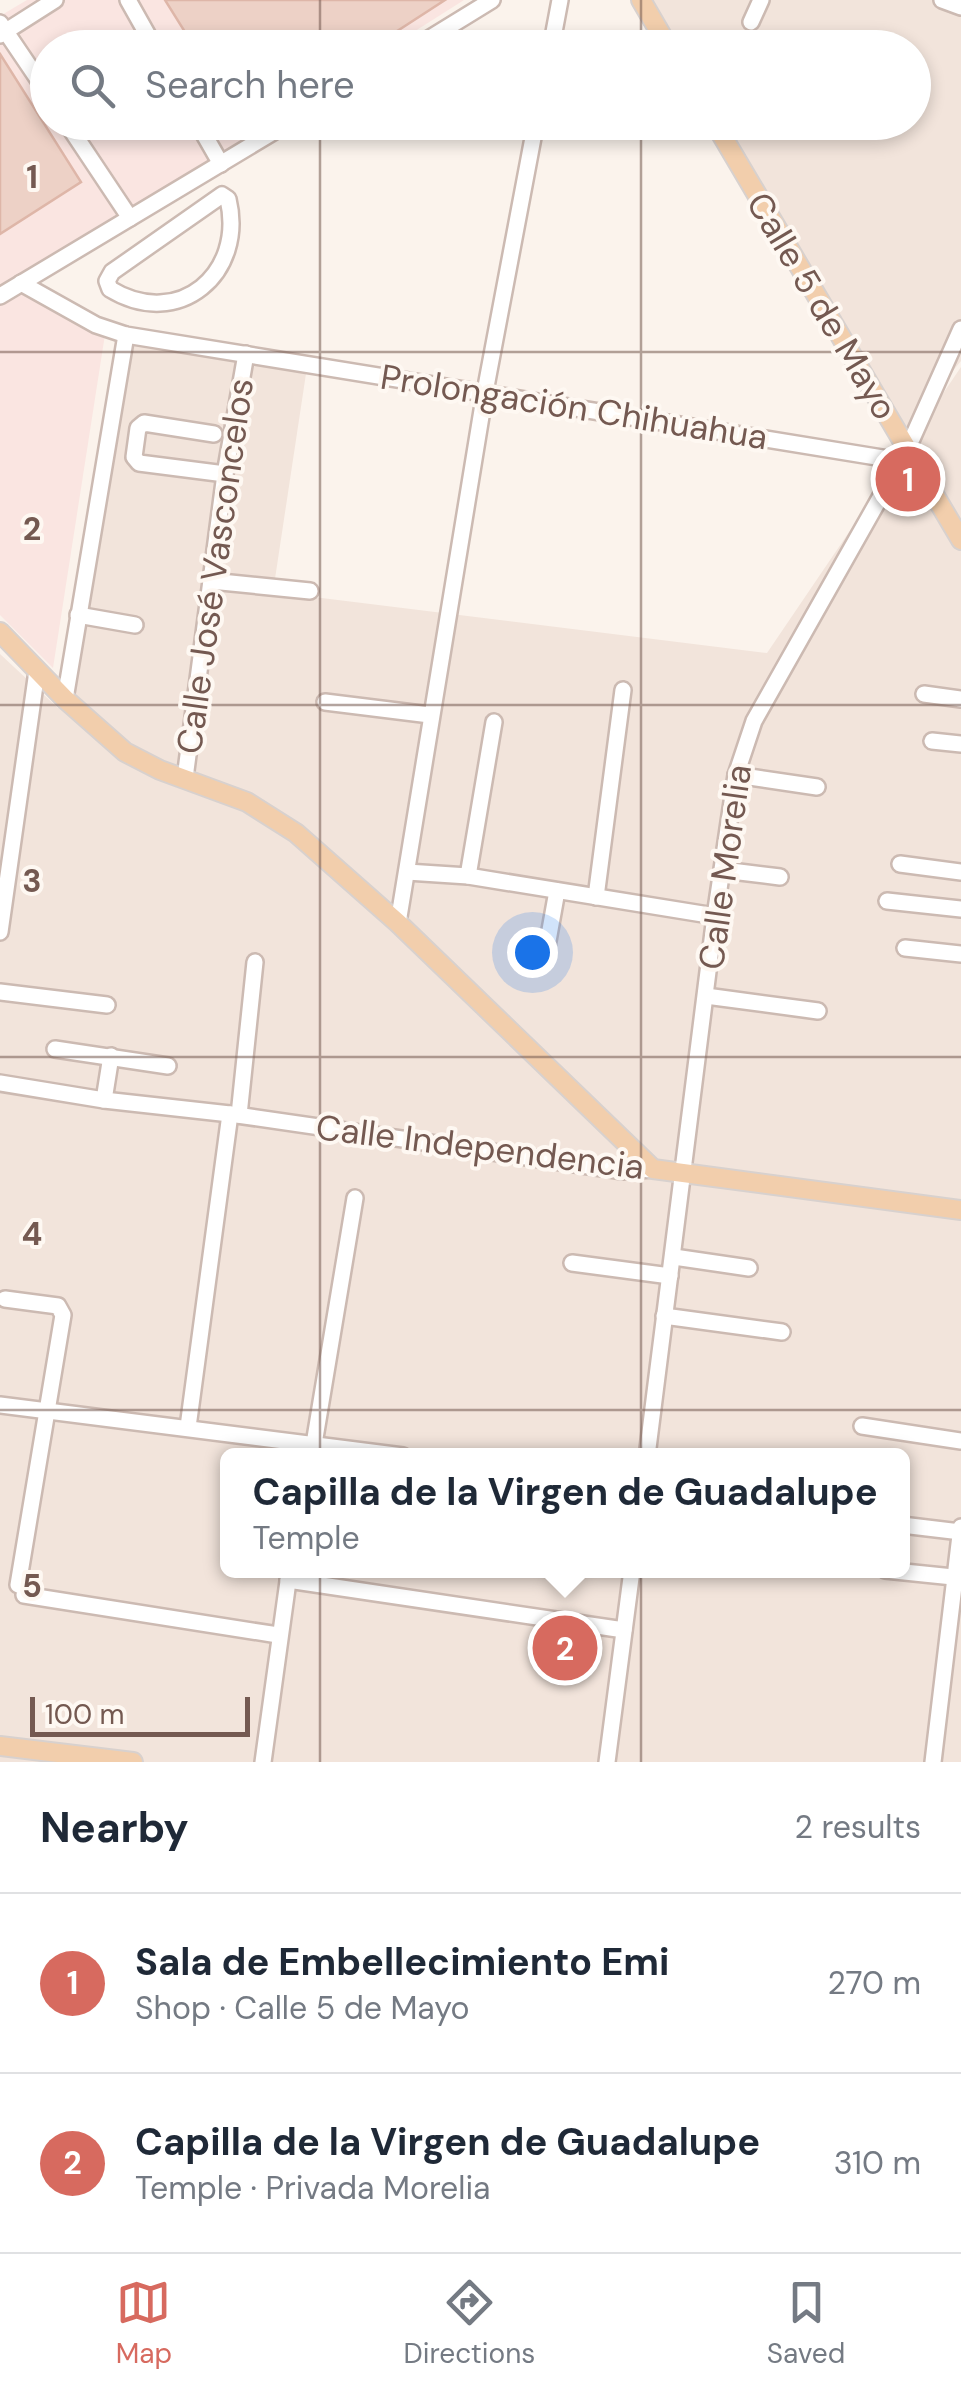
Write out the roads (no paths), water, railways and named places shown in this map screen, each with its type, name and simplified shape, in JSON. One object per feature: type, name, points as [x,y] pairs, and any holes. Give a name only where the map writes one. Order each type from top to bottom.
[{"type":"main road","points":[[642,0],[660,30]]},
{"type":"main road","name":"Calle 5 de Mayo","points":[[724,140],[904,456],[961,540]]},
{"type":"main road","points":[[0,632],[64,699],[124,752],[272,815],[296,833],[398,923],[653,1169]]},
{"type":"main road","name":"Calle Independencia","points":[[653,1169],[961,1210]]},
{"type":"main road","points":[[0,1746],[22,1755],[133,1762]]},
{"type":"street","points":[[30,69],[2,30],[56,0]]},
{"type":"street","points":[[128,0],[145,30]]},
{"type":"street","points":[[443,30],[492,0]]},
{"type":"street","points":[[554,30],[560,0]]},
{"type":"street","points":[[751,22],[761,0]]},
{"type":"street","points":[[942,0],[961,7]]},
{"type":"street","points":[[77,140],[127,220],[142,252]]},
{"type":"street","points":[[207,140],[220,164]]},
{"type":"street","points":[[0,296],[260,140]]},
{"type":"street","points":[[398,923],[485,392],[533,140]]},
{"type":"street","points":[[222,195],[228,199],[232,214],[226,251],[207,283],[186,299],[172,304],[148,303],[110,289],[107,281],[112,272],[142,252],[208,203],[222,195]]},
{"type":"street","name":"Prolongación Chihuahua","points":[[21,283],[96,324],[126,335],[904,456]]},
{"type":"street","name":"Calle Morelia","points":[[648,1448],[715,916],[742,747],[904,456],[954,360],[961,329]]},
{"type":"street","points":[[64,699],[126,335]]},
{"type":"street","name":"Calle José Vasconcelos","points":[[185,778],[225,474],[246,354]]},
{"type":"street","points":[[214,434],[144,423],[138,428],[134,457],[139,463],[225,474]]},
{"type":"street","points":[[211,581],[310,591]]},
{"type":"street","points":[[78,616],[135,625]]},
{"type":"street","points":[[0,932],[37,671]]},
{"type":"street","points":[[596,898],[623,690]]},
{"type":"street","points":[[924,694],[961,700]]},
{"type":"street","points":[[325,702],[430,715]]},
{"type":"street","points":[[468,876],[494,722]]},
{"type":"street","points":[[932,740],[961,744]]},
{"type":"street","points":[[736,775],[817,787]]},
{"type":"street","points":[[900,864],[961,872]]},
{"type":"street","points":[[722,870],[780,876]]},
{"type":"street","points":[[407,872],[468,876],[715,916]]},
{"type":"street","points":[[546,952],[557,891]]},
{"type":"street","points":[[887,901],[961,909]]},
{"type":"street","points":[[905,948],[961,954]]},
{"type":"street","points":[[188,1427],[255,962]]},
{"type":"street","points":[[0,992],[107,1004]]},
{"type":"street","points":[[706,996],[818,1011]]},
{"type":"street","points":[[56,1049],[168,1066]]},
{"type":"street","points":[[104,1100],[111,1056]]},
{"type":"street","name":"Calle Independencia","points":[[0,1083],[624,1171],[653,1169]]},
{"type":"street","points":[[313,1448],[355,1198]]},
{"type":"street","points":[[674,1257],[749,1268]]},
{"type":"street","points":[[572,1263],[670,1276]]},
{"type":"street","points":[[6,1298],[62,1309],[20,1590],[278,1635]]},
{"type":"street","points":[[664,1316],[782,1332]]},
{"type":"street","points":[[0,1405],[188,1427],[302,1448]]},
{"type":"street","points":[[862,1426],[961,1441]]},
{"type":"street","points":[[910,1526],[961,1530],[933,1762]]},
{"type":"street","points":[[910,1573],[954,1577]]},
{"type":"street","points":[[262,1762],[288,1578]]},
{"type":"street","points":[[307,1578],[624,1630]]},
{"type":"street","points":[[606,1762],[631,1578]]},
{"type":"street","points":[[942,1684],[961,1687]]},
{"type":"place","name":"Sala de Embellecimiento Emi","points":[[908,479]]},
{"type":"place","name":"Capilla de la Virgen de Guadalupe","points":[[565,1648]]}]
